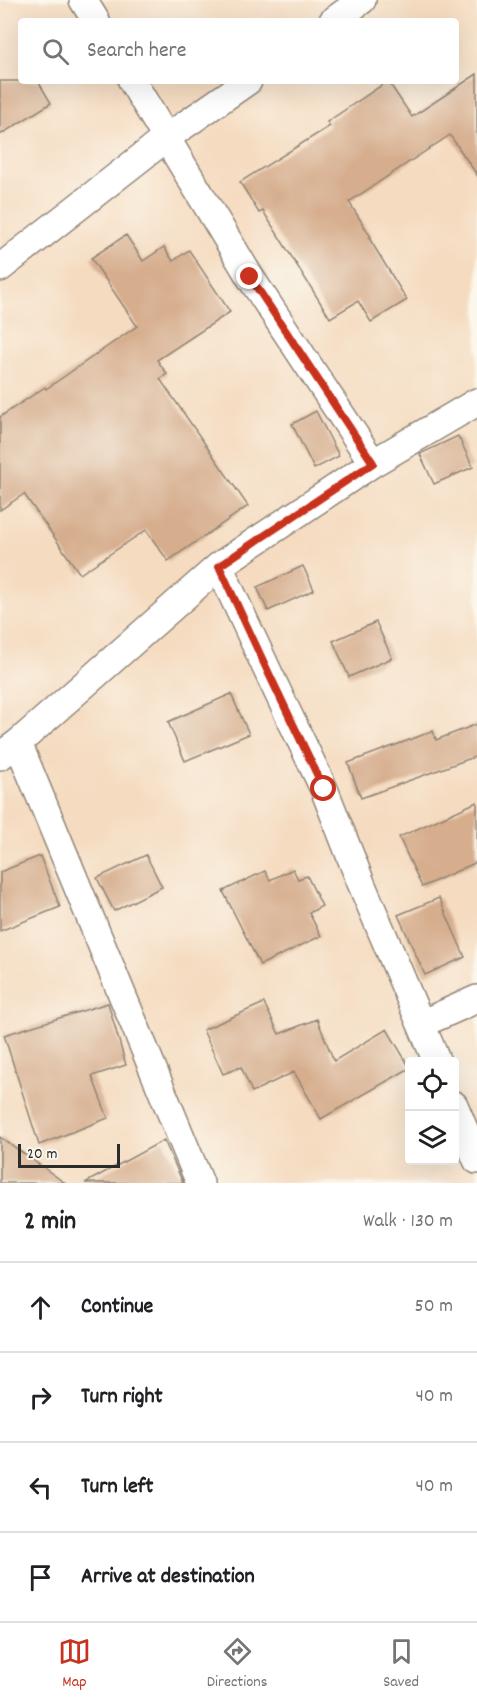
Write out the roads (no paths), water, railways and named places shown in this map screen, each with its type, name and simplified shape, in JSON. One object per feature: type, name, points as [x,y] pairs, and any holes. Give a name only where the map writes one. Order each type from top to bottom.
[{"type":"street","points":[[83,0],[94,18]]},
{"type":"street","points":[[337,18],[362,0]]},
{"type":"street","points":[[134,84],[250,277],[373,463]]},
{"type":"street","points":[[0,268],[165,138],[244,84]]},
{"type":"street","points":[[200,1183],[9,750],[219,566],[373,463],[477,402]]},
{"type":"street","points":[[219,566],[324,789],[435,1057]]},
{"type":"street","points":[[421,1024],[477,999]]},
{"type":"street","points":[[457,1111],[477,1160]]}]
